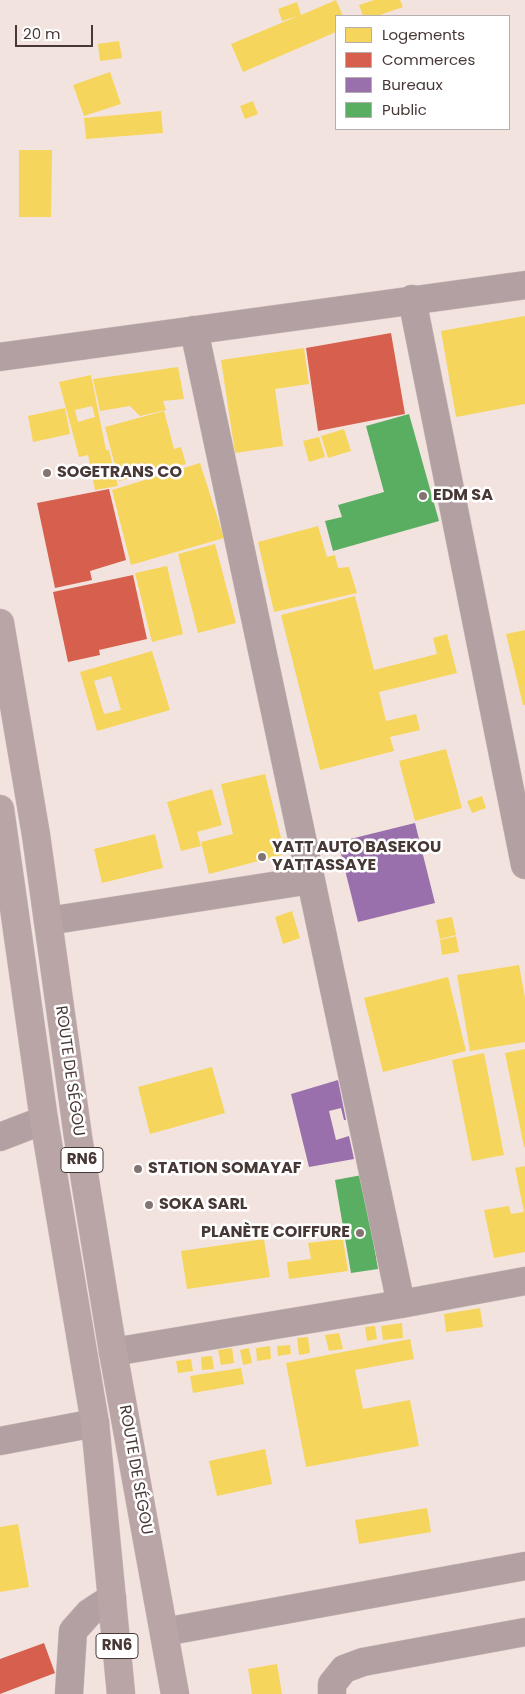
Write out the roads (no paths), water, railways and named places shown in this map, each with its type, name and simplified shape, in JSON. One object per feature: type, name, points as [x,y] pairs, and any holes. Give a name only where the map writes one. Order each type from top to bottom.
[{"type":"highway","name":"ROUTE DE SÉGOU","points":[[0,624],[36,835],[78,1137],[113,1352],[175,1694]]},
{"type":"highway","name":"ROUTE DE SÉGOU","points":[[1,816],[44,1120],[94,1423],[121,1694]]},
{"type":"street","points":[[0,357],[525,285]]},
{"type":"street","points":[[412,299],[525,865]]},
{"type":"street","points":[[194,330],[401,1304]]},
{"type":"street","points":[[48,921],[311,880]]},
{"type":"street","points":[[0,1137],[44,1120]]},
{"type":"street","points":[[113,1352],[401,1304],[525,1281]]},
{"type":"street","points":[[0,1441],[94,1423]]},
{"type":"street","points":[[164,1632],[525,1566]]},
{"type":"street","points":[[69,1694],[73,1631],[89,1613],[112,1598]]},
{"type":"street","points":[[332,1694],[332,1684],[344,1669],[363,1662],[525,1632]]},
{"type":"place","name":"SOGETRANS CO","points":[[47,473]]},
{"type":"place","name":"EDM SA","points":[[423,496]]},
{"type":"place","name":"YATT AUTO BASEKOU YATTASSAYE","points":[[262,857]]},
{"type":"place","name":"STATION SOMAYAF","points":[[138,1169]]},
{"type":"place","name":"SOKA SARL","points":[[149,1205]]},
{"type":"place","name":"PLANÈTE COIFFURE","points":[[360,1233]]}]
